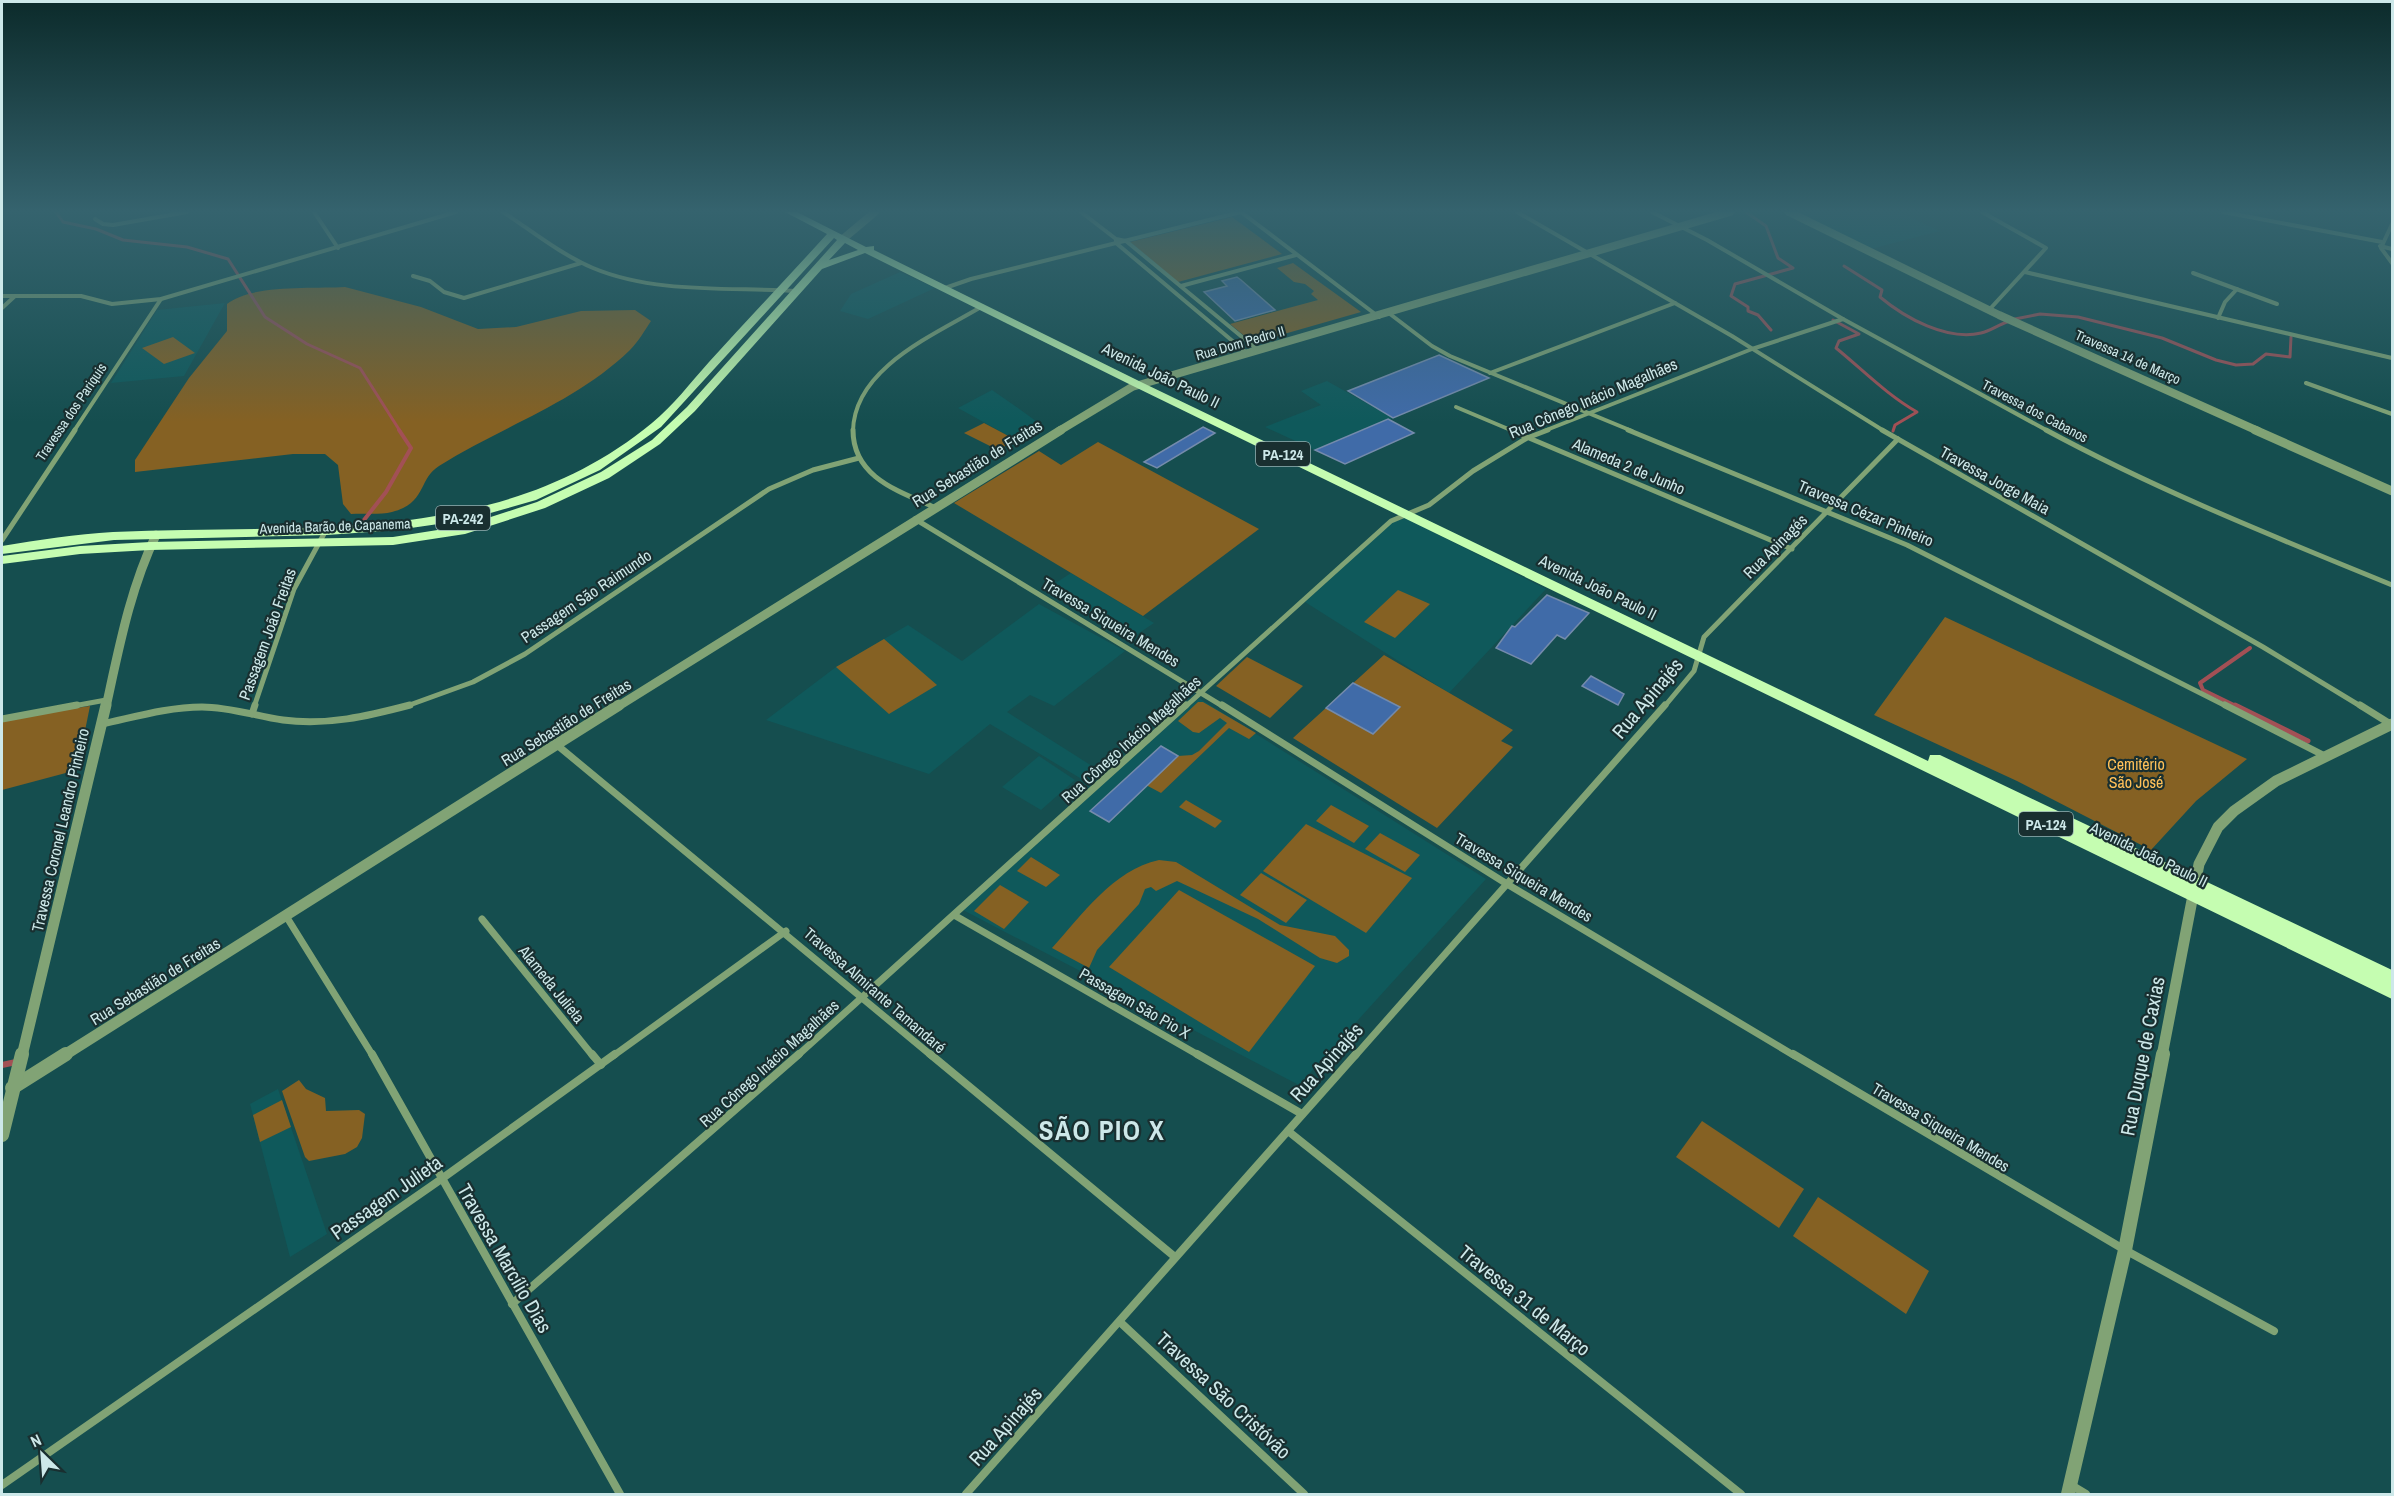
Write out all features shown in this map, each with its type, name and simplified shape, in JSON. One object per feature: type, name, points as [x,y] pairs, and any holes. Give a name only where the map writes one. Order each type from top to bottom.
[{"type":"main road","name":"Avenida Barão de Capanema","points":[[2,550],[80,538],[326,532],[464,524],[568,480],[640,439],[697,382],[789,282]]},
{"type":"main road","name":"Avenida Barão de Capanema","points":[[2,560],[80,550],[150,546],[393,541],[532,508],[574,490],[625,463],[656,442],[713,385],[805,282]]},
{"type":"main road","name":"Avenida João Paulo II","points":[[939,282],[1151,381],[1411,511],[1848,723],[2193,888],[2392,978]]},
{"type":"main road","name":"Avenida João Paulo II","points":[[949,287],[981,307],[1137,384],[1411,511]]},
{"type":"main road","points":[[697,382],[713,385]]},
{"type":"main road","points":[[640,439],[656,442]]},
{"type":"main road","name":"Avenida João Paulo II","points":[[2193,888],[2392,992]]},
{"type":"street","points":[[2,296],[81,296],[112,304],[161,299],[221,282]]},
{"type":"street","points":[[431,282],[444,292],[464,298],[519,282]]},
{"type":"street","points":[[671,282],[797,291]]},
{"type":"street","points":[[949,287],[968,282]]},
{"type":"street","points":[[1165,282],[1249,355]]},
{"type":"street","points":[[1176,282],[1260,352]]},
{"type":"street","points":[[1172,288],[1197,282]]},
{"type":"street","points":[[1332,282],[1379,317]]},
{"type":"street","name":"Rua Dom Pedro II","points":[[1137,384],[1260,352],[1497,282]]},
{"type":"street","name":"Travessa Jorge Maia","points":[[1638,282],[1898,439],[2263,647],[2392,724]]},
{"type":"street","name":"Travessa dos Cabanos","points":[[1778,282],[2039,427],[2136,477],[2253,529],[2392,585]]},
{"type":"street","name":"Travessa 14 de Março","points":[[1931,282],[1989,310],[2392,491]]},
{"type":"street","points":[[1989,310],[2016,282]]},
{"type":"street","points":[[2066,282],[2392,358]]},
{"type":"street","points":[[2217,282],[2277,304]]},
{"type":"street","points":[[2218,318],[2225,302],[2237,289]]},
{"type":"street","points":[[2,308],[16,296]]},
{"type":"street","name":"Travessa dos Pariquis","points":[[2,540],[161,299]]},
{"type":"street","points":[[1490,374],[1675,303]]},
{"type":"street","points":[[934,507],[877,479],[859,458],[852,434],[856,408],[869,386],[902,356],[981,307]]},
{"type":"street","name":"Travessa Cézar Pinheiro","points":[[1390,314],[1437,350],[1490,374],[1829,511],[1927,554],[2325,756]]},
{"type":"street","name":"Rua Cônego Inácio Magalhães","points":[[512,1304],[861,999],[1391,521],[1429,505],[1473,471],[1527,438],[1585,413],[1752,349],[1843,319]]},
{"type":"street","points":[[2306,383],[2392,414]]},
{"type":"street","name":"Rua Sebastião de Freitas","points":[[12,1088],[934,507],[1137,384]]},
{"type":"street","name":"Alameda 2 de Junho","points":[[1456,407],[1792,549]]},
{"type":"street","name":"Rua Apinagés","points":[[1700,651],[1708,632],[1898,439]]},
{"type":"street","name":"Passagem São Raimundo","points":[[101,724],[201,707],[296,722],[323,722],[401,708],[445,692],[498,668],[564,630],[707,529],[769,489],[813,471],[859,458]]},
{"type":"street","name":"Travessa Siqueira Mendes","points":[[915,519],[1202,693],[1507,884],[2125,1250],[2274,1331]]},
{"type":"street","name":"Passagem João Freitas","points":[[252,714],[284,616],[317,544],[326,532]]},
{"type":"street","name":"Travessa Coronel Leandro Pinheiro","points":[[2,1135],[75,843],[106,700],[135,585],[156,535]]},
{"type":"street","name":"Rua Apinajés","points":[[966,1494],[1691,676],[1700,651]]},
{"type":"street","points":[[2,719],[106,700]]},
{"type":"street","name":"Rua Duque de Caxias","points":[[2069,1490],[2125,1250],[2193,888],[2208,844],[2226,820],[2264,790],[2325,756],[2392,724]]},
{"type":"street","name":"Travessa Almirante Tamandaré","points":[[557,745],[786,931],[861,999],[1175,1257]]},
{"type":"street","name":"Passagem São Pio X","points":[[954,915],[1302,1114]]},
{"type":"street","name":"Travessa Marcílio Dias","points":[[286,916],[344,1006],[620,1494]]},
{"type":"street","name":"Alameda Julieta","points":[[482,919],[601,1065]]},
{"type":"street","name":"Passagem Julieta","points":[[2,1485],[441,1180],[786,931]]},
{"type":"street","name":"Travessa 31 de Março","points":[[1288,1131],[1741,1494]]},
{"type":"street","name":"Travessa São Cristóvão","points":[[1120,1322],[1304,1494]]},
{"type":"street","points":[[2069,1490],[2086,1494]]},
{"type":"shaded area","points":[[878,282],[921,282],[935,288],[868,319],[840,311],[851,294]]},
{"type":"shaded area","points":[[225,303],[184,376],[111,383],[157,310]]},
{"type":"shaded area","points":[[1327,381],[1393,418],[1315,450],[1265,427],[1321,405],[1301,391]]},
{"type":"shaded area","points":[[992,390],[1040,424],[1016,440],[958,408]]},
{"type":"shaded area","points":[[1399,515],[1546,589],[1449,693],[1305,602]]},
{"type":"shaded area","points":[[1071,573],[1154,623],[1130,639],[1045,590]]},
{"type":"shaded area","points":[[1039,604],[1125,651],[1054,706],[1030,695],[1007,712],[1103,773],[1090,784],[990,724],[929,774],[766,720],[836,667],[908,625],[962,661]]},
{"type":"shaded area","points":[[1199,698],[1486,879],[1299,1085],[963,910]]},
{"type":"shaded area","points":[[1039,756],[1075,780],[1041,810],[1002,787]]},
{"type":"shaded area","points":[[278,1089],[327,1234],[290,1257],[250,1104]]},
{"type":"green space","points":[[1294,282],[1319,282],[1361,312],[1253,343],[1230,324],[1318,300],[1311,294],[1314,291],[1305,284]]},
{"type":"green space","points":[[345,287],[421,307],[478,329],[516,327],[581,311],[635,310],[651,321],[633,347],[608,369],[562,400],[439,466],[432,471],[411,503],[392,512],[351,514],[343,504],[338,465],[325,454],[293,454],[135,472],[135,460],[189,378],[227,331],[227,304],[251,293],[267,290]]},
{"type":"green space","points":[[173,337],[195,353],[164,364],[142,348]]},
{"type":"green space","points":[[984,423],[1016,440],[998,450],[964,433]]},
{"type":"green space","points":[[1098,442],[1259,529],[1143,616],[954,503],[1039,451],[1061,465]]},
{"type":"green space","points":[[1398,590],[1430,604],[1395,638],[1364,622]]},
{"type":"green space","name":"Cemitério São José","points":[[1945,617],[2247,759],[2196,801],[2151,850],[2017,781],[1874,715]]},
{"type":"green space","points":[[884,639],[937,685],[889,714],[836,667]]},
{"type":"green space","points":[[1384,655],[1513,730],[1501,741],[1513,747],[1437,828],[1293,738]]},
{"type":"green space","points":[[1247,657],[1303,686],[1270,718],[1216,686]]},
{"type":"green space","points":[[1198,702],[1203,702],[1256,733],[1249,739],[1229,728],[1161,793],[1146,785],[1178,756],[1192,755],[1199,751],[1227,723],[1220,718],[1199,733],[1193,732],[1178,721]]},
{"type":"green space","points":[[90,706],[77,770],[2,790],[2,719]]},
{"type":"green space","points":[[1186,800],[1222,821],[1215,828],[1179,807]]},
{"type":"green space","points":[[1331,805],[1369,826],[1354,843],[1316,821]]},
{"type":"green space","points":[[1306,824],[1412,878],[1366,933],[1263,871]]},
{"type":"green space","points":[[1380,833],[1420,855],[1405,872],[1365,849]]},
{"type":"green space","points":[[1031,857],[1060,875],[1046,887],[1017,871]]},
{"type":"green space","points":[[1159,860],[1176,862],[1280,925],[1335,936],[1349,950],[1349,956],[1337,963],[1320,958],[1258,919],[1177,881],[1156,891],[1151,887],[1145,889],[1139,904],[1097,950],[1089,968],[1052,948],[1087,908],[1113,884],[1142,865]]},
{"type":"green space","points":[[1261,873],[1307,900],[1286,923],[1240,895]]},
{"type":"green space","points":[[1000,885],[1029,902],[1004,929],[974,911]]},
{"type":"green space","points":[[1179,890],[1315,966],[1249,1052],[1109,967]]},
{"type":"green space","points":[[299,1080],[306,1089],[325,1098],[326,1111],[359,1110],[365,1114],[362,1138],[357,1147],[345,1154],[309,1161],[305,1157],[282,1091]]},
{"type":"green space","points":[[282,1100],[291,1127],[260,1142],[253,1115]]},
{"type":"green space","points":[[1702,1121],[1804,1189],[1779,1228],[1676,1157]]},
{"type":"green space","points":[[1818,1197],[1929,1271],[1906,1314],[1793,1236]]},
{"type":"building","points":[[1223,282],[1243,282],[1275,310],[1235,321],[1204,292],[1227,286]]},
{"type":"building","points":[[1439,355],[1489,378],[1393,418],[1348,391]]},
{"type":"building","points":[[1388,419],[1414,433],[1345,464],[1315,450]]},
{"type":"building","points":[[1203,427],[1215,433],[1157,468],[1144,462]]},
{"type":"building","points":[[1547,595],[1589,613],[1565,639],[1557,635],[1531,664],[1496,648],[1512,626],[1515,627]]},
{"type":"building","points":[[1591,676],[1624,694],[1618,705],[1582,686]]},
{"type":"building","points":[[1353,683],[1400,707],[1373,734],[1326,708]]},
{"type":"building","points":[[1161,746],[1178,756],[1109,822],[1090,811]]},
{"type":"waterway","points":[[243,282],[265,317],[307,344],[360,368],[400,431]]},
{"type":"waterway","points":[[1743,282],[1735,284],[1731,296],[1748,307],[1748,311],[1758,315],[1771,330]]},
{"type":"waterway","points":[[1869,282],[1882,290],[1880,297],[1890,305],[1914,320],[1941,331],[1968,335],[1988,331],[2007,322]]},
{"type":"waterway","points":[[2015,319],[2040,314],[2078,317],[2162,338],[2216,360],[2236,365],[2253,364],[2266,354],[2290,357],[2291,337]]},
{"type":"waterway","points":[[1833,320],[1859,334],[1839,341],[1836,348],[1885,390],[1917,412],[1895,425],[1893,431]]},
{"type":"waterway","points":[[364,520],[386,492],[411,448],[399,430]]},
{"type":"waterway","points":[[2238,707],[2203,690],[2200,683],[2250,648]]},
{"type":"waterway","points":[[2235,705],[2308,741]]},
{"type":"waterway","points":[[2,1065],[16,1062]]},
{"type":"district","name":"SÃO PIO X","points":[[1102,1130]]}]
